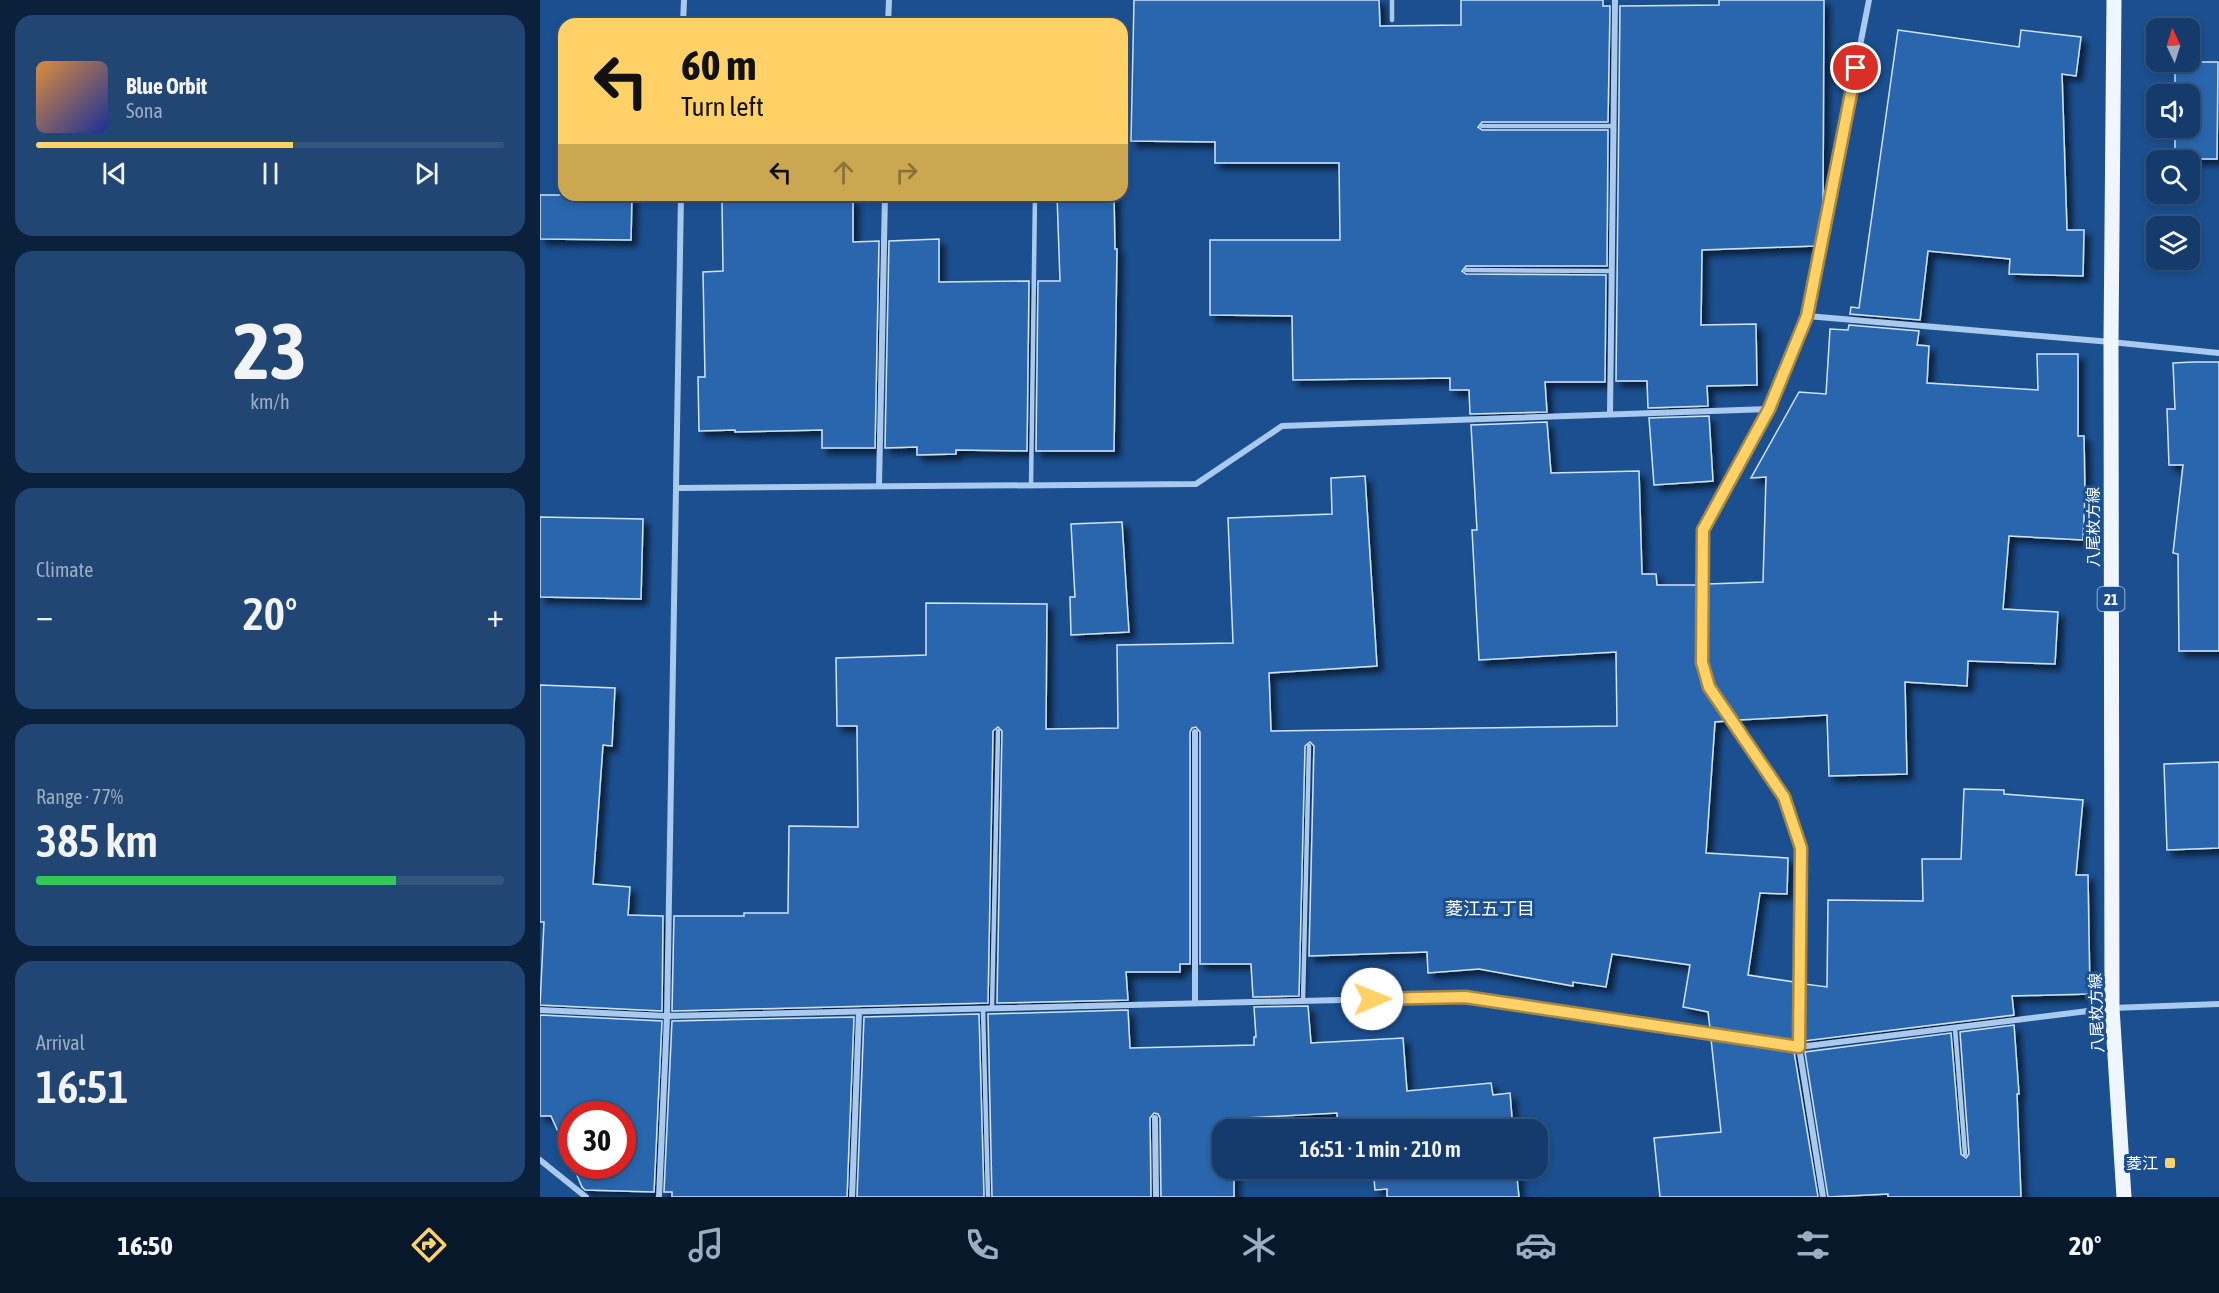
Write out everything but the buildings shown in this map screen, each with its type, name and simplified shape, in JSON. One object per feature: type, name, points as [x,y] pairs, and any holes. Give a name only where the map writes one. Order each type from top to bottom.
[{"type":"main road","name":"八尾枚方線","points":[[2114,0],[2111,342],[2112,1008],[2124,1197]]},
{"type":"street","points":[[683,18],[684,0]]},
{"type":"street","points":[[888,18],[889,0]]},
{"type":"street","points":[[1610,414],[1615,0]]},
{"type":"street","points":[[1823,1197],[1799,1047],[1801,848],[1784,797],[1709,687],[1702,662],[1703,530],[1769,409],[1807,316],[1869,0]]},
{"type":"street","points":[[659,1197],[667,1016],[681,201]]},
{"type":"street","points":[[879,486],[885,201]]},
{"type":"street","points":[[1807,316],[2219,353]]},
{"type":"street","points":[[677,488],[1196,484],[1282,426],[1769,409]]},
{"type":"street","points":[[1195,732],[1195,1003]]},
{"type":"street","points":[[540,1010],[667,1016],[1465,997],[1799,1047],[2112,1008],[2219,1004]]},
{"type":"street","points":[[852,1197],[859,1012]]},
{"type":"street","points":[[1155,1118],[1156,1197]]},
{"type":"street","points":[[540,1160],[586,1197]]},
{"type":"lane","points":[[1392,0],[1392,20]]},
{"type":"lane","points":[[1482,126],[1614,126]]},
{"type":"lane","points":[[1031,486],[1035,201]]},
{"type":"lane","points":[[1466,270],[1612,271]]},
{"type":"lane","points":[[992,1008],[998,731]]},
{"type":"lane","points":[[1303,1001],[1309,746]]},
{"type":"lane","points":[[983,1009],[988,1197]]},
{"type":"lane","points":[[1955,1028],[1965,1154]]},
{"type":"place","name":"菱江","points":[[2170,1163]]},
{"type":"district","name":"菱江五丁目","points":[[1490,908]]},
{"type":"route","points":[[1372,999],[1465,997],[1799,1047],[1801,848],[1784,797],[1709,687],[1702,662],[1703,530],[1769,409],[1807,316],[1856,68]]}]
